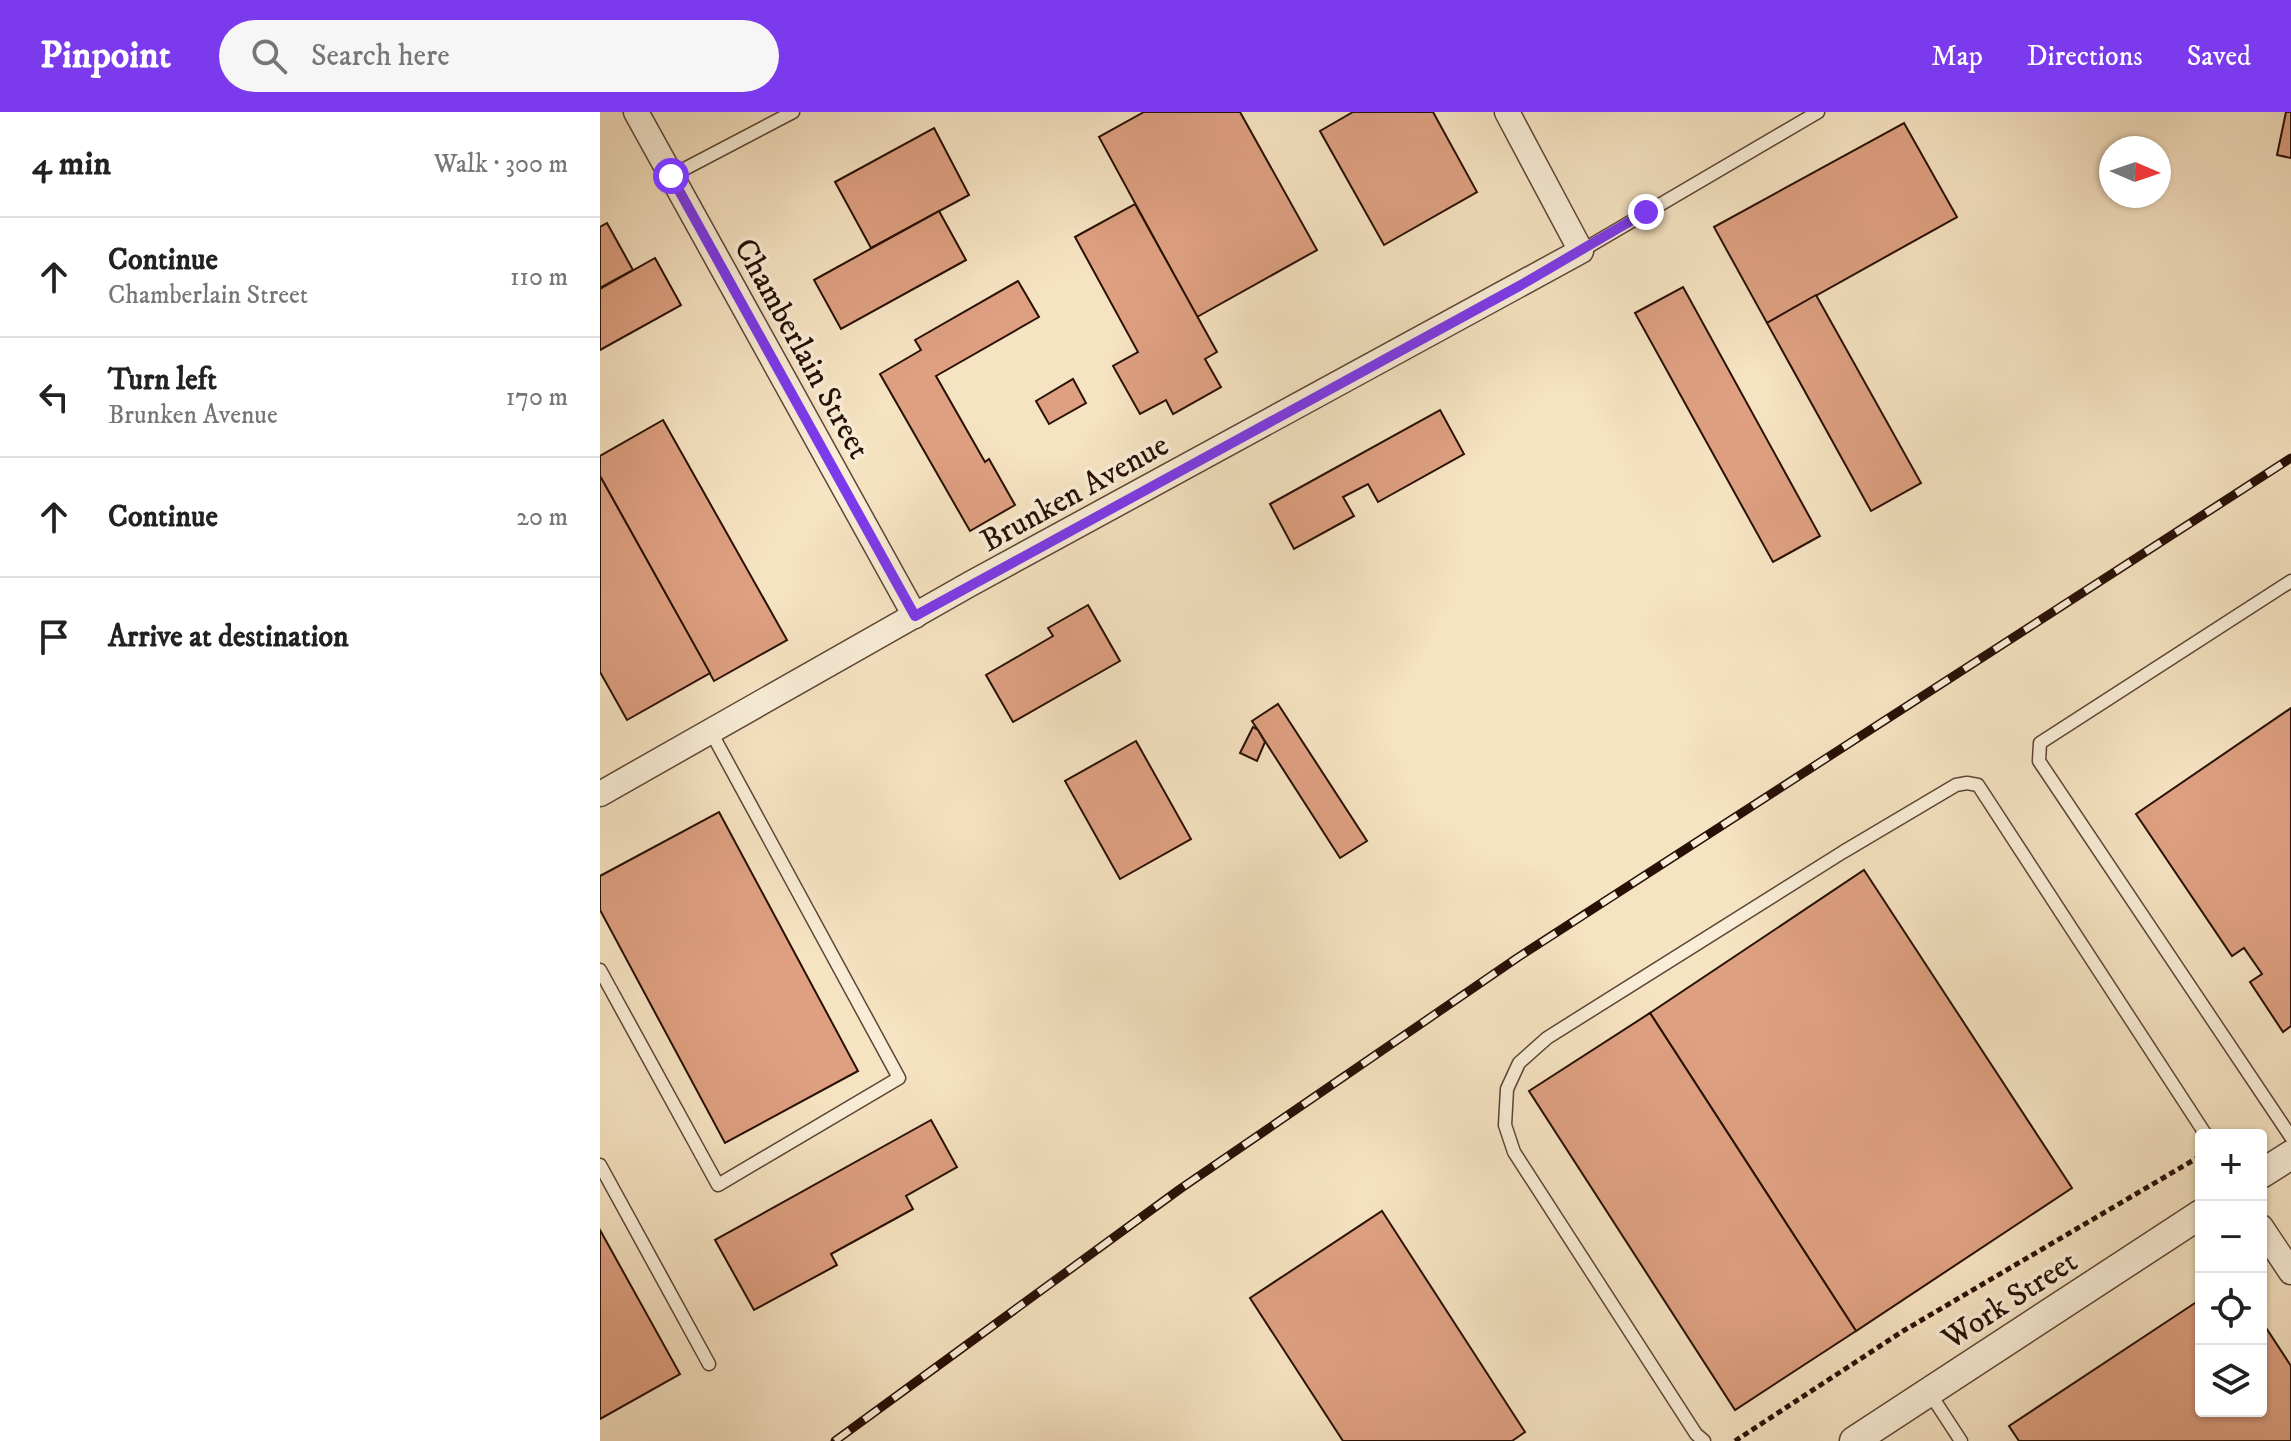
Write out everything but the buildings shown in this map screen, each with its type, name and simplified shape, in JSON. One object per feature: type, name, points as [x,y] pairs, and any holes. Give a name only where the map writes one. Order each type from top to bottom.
[{"type":"street","name":"Chamberlain Street","points":[[636,112],[915,616]]},
{"type":"street","points":[[1512,113],[1581,251]]},
{"type":"street","name":"Brunken Avenue","points":[[601,790],[1581,251]]},
{"type":"street","points":[[2267,1170],[2291,1155]]},
{"type":"street","name":"Work Street","points":[[1854,1441],[2195,1218]]},
{"type":"street","points":[[2267,1236],[2291,1272]]},
{"type":"lane","points":[[671,176],[793,112]]},
{"type":"lane","points":[[1581,251],[1818,112]]},
{"type":"lane","points":[[2291,581],[2040,743],[2039,761],[2291,1137]]},
{"type":"lane","points":[[600,970],[718,1185],[899,1078],[711,732]]},
{"type":"lane","points":[[1704,1441],[1696,1434],[1514,1152],[1505,1125],[1507,1089],[1519,1063],[1547,1038],[1843,852],[1956,785],[1978,785],[2202,1129]]},
{"type":"lane","points":[[600,1165],[709,1364]]},
{"type":"lane","points":[[1929,1392],[1961,1441]]},
{"type":"path","points":[[1735,1441],[1903,1331],[2195,1159]]},
{"type":"railway","points":[[835,1441],[1180,1189],[1517,958],[2291,458]]},
{"type":"route","points":[[671,176],[915,616],[1521,285],[1646,212]]}]
